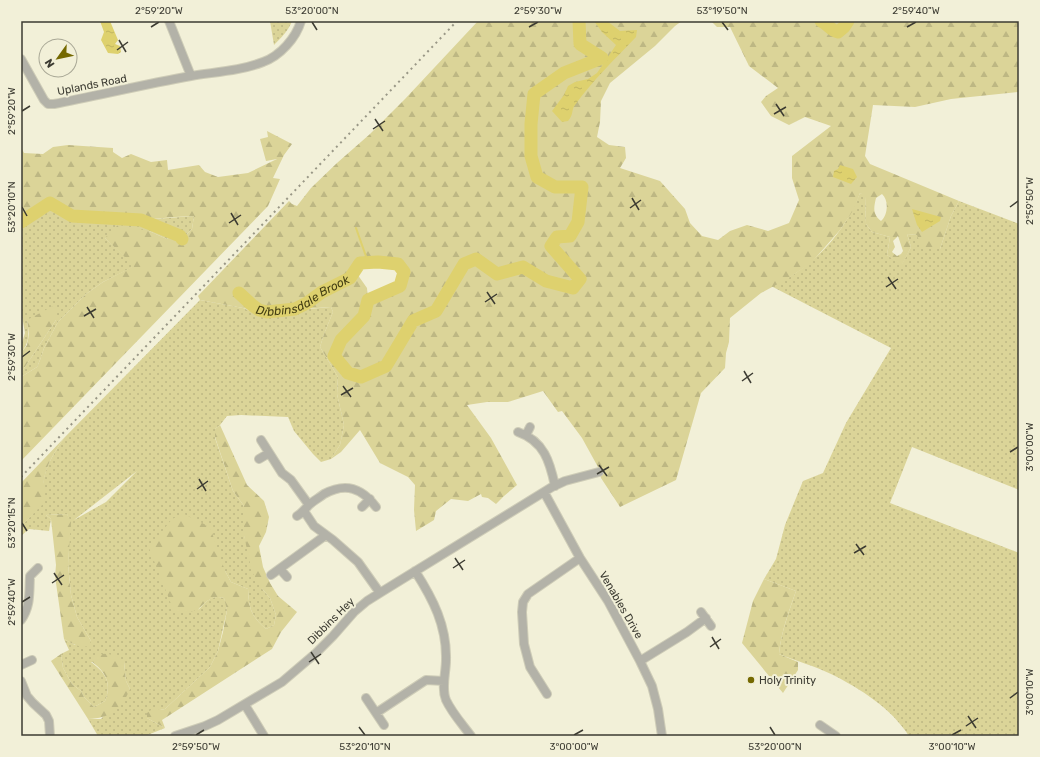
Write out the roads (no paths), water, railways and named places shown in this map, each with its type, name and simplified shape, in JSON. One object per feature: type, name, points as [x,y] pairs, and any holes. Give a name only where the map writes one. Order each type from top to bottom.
[{"type":"street","points":[[169,21],[191,76],[236,70],[264,62],[285,47],[293,38],[301,21]]},
{"type":"street","name":"Uplands Road","points":[[21,60],[44,100],[48,104],[191,76]]},
{"type":"street","points":[[530,427],[522,434],[536,442],[544,452],[552,470],[555,486]]},
{"type":"street","points":[[260,440],[282,473],[291,480],[303,511],[314,526],[346,550],[358,562],[380,593]]},
{"type":"street","points":[[259,459],[268,453]]},
{"type":"street","name":"Dibbins Hey","points":[[174,736],[205,726],[245,705],[282,682],[299,669],[333,636],[354,612],[380,593],[415,571],[555,486],[580,476],[599,472]]},
{"type":"street","points":[[303,511],[329,492],[341,488],[351,487],[358,490],[370,499],[376,507]]},
{"type":"street","name":"Venables Drive","points":[[544,492],[580,558],[608,602],[640,661],[652,686],[658,709],[662,736]]},
{"type":"street","points":[[362,507],[370,499]]},
{"type":"street","points":[[271,575],[326,535]]},
{"type":"street","points":[[547,694],[530,667],[524,644],[522,612],[523,602],[528,594],[580,558]]},
{"type":"street","points":[[21,620],[30,598],[27,574],[38,568]]},
{"type":"street","points":[[280,569],[287,577]]},
{"type":"street","points":[[415,571],[428,591],[442,623],[446,653],[444,681],[446,700],[474,735]]},
{"type":"street","points":[[640,661],[687,632],[704,615],[711,626]]},
{"type":"street","points":[[21,665],[32,660]]},
{"type":"street","points":[[376,713],[426,680],[444,681]]},
{"type":"street","points":[[21,681],[27,696],[33,704],[46,715],[49,721],[50,736]]},
{"type":"street","points":[[366,698],[384,725]]},
{"type":"street","points":[[245,705],[264,736]]},
{"type":"street","points":[[820,725],[833,735]]},
{"type":"water","points":[[100,21],[110,21],[118,40],[115,44],[120,46],[121,52],[118,54],[108,53],[101,40],[104,32]]},
{"type":"water","points":[[594,21],[607,21],[620,31],[637,30],[636,37],[589,87],[574,107],[568,121],[562,122],[552,111],[564,95],[568,86],[575,82],[588,79],[597,73],[616,45],[602,32]]},
{"type":"water","points":[[840,165],[853,169],[857,177],[851,184],[833,177],[834,171],[838,169]]},
{"type":"water","points":[[912,209],[941,217],[940,221],[922,232],[917,225]]},
{"type":"waterway","name":"Dibbinsdale Brook","points":[[239,293],[259,310],[267,312],[295,309],[307,303],[322,292],[350,278],[360,263],[378,262],[398,264],[404,272],[400,286],[368,300],[364,316],[341,340],[334,356],[348,373],[361,377],[386,366],[413,321],[436,311],[464,264],[476,259],[497,274],[523,267],[546,281],[573,288],[580,279],[551,246],[557,237],[570,236],[578,222],[582,187],[555,187],[537,177],[531,156],[531,124],[534,94],[564,73],[602,58],[580,44],[579,21]]},
{"type":"waterway","name":"Dibbinsdale Brook","points":[[821,21],[838,32],[848,21]]},
{"type":"waterway","name":"Dibbinsdale Brook","points":[[21,222],[50,203],[72,216],[141,220],[180,236],[182,239]]},
{"type":"waterway","points":[[356,228],[368,262]]},
{"type":"railway","points":[[21,477],[457,21]]},
{"type":"place","name":"Holy Trinity","points":[[751,680]]}]
